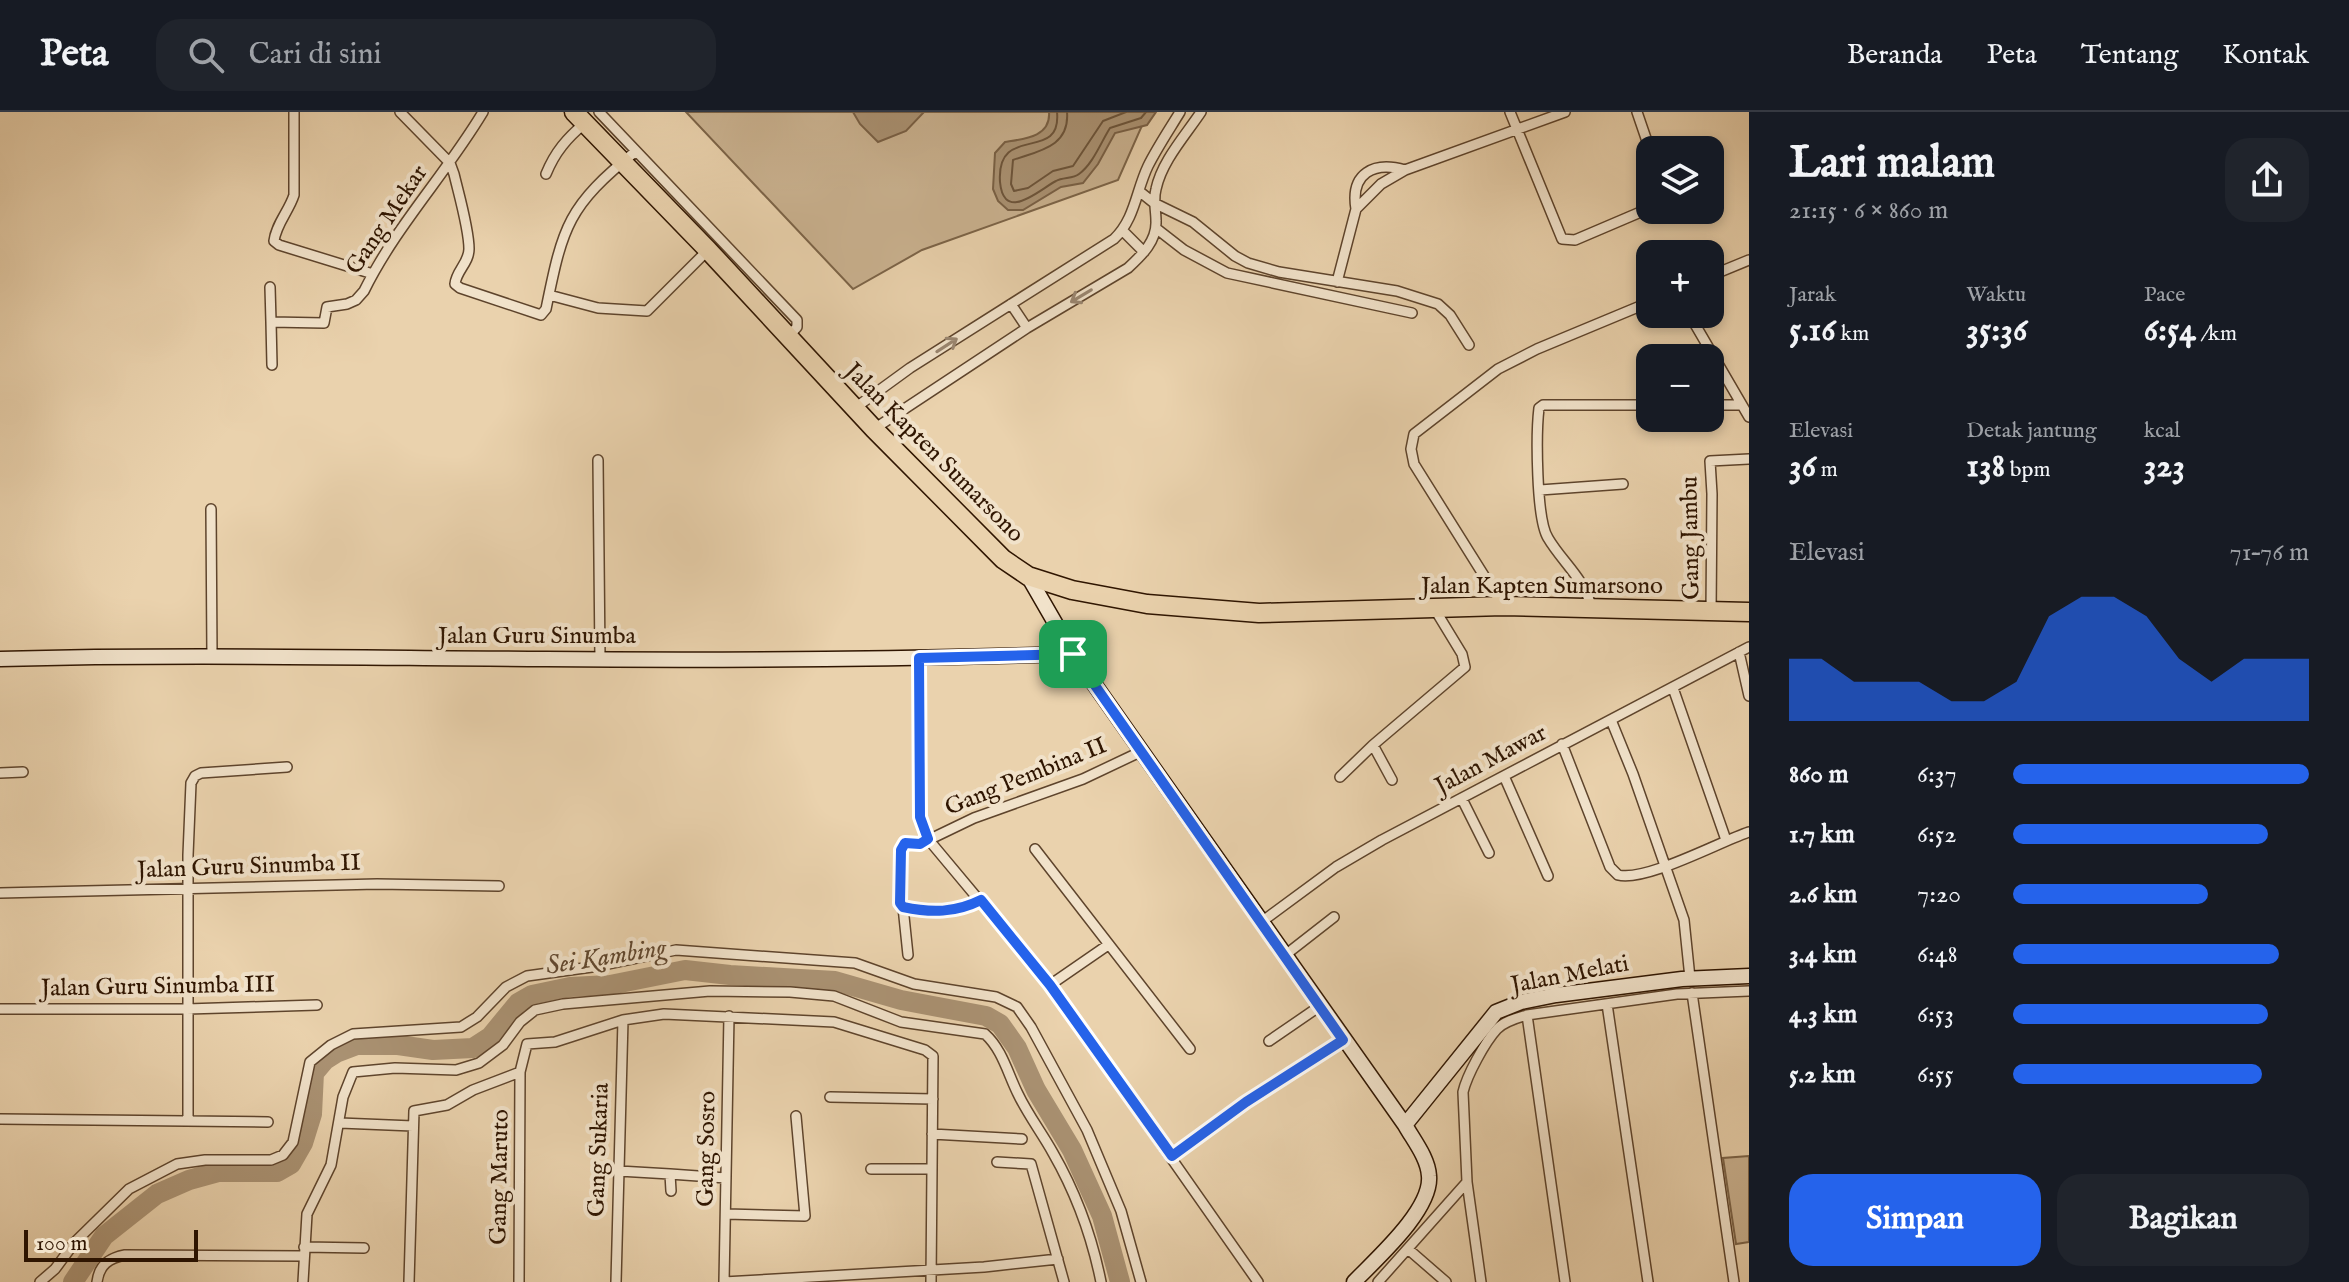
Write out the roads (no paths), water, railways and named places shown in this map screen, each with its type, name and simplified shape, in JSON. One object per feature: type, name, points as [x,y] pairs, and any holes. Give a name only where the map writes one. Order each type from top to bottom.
[{"type":"highway","name":"Jalan Kapten Sumarsono","points":[[586,116],[630,156],[714,249],[787,338],[874,429],[1003,559],[1028,576],[1072,590],[1147,604],[1259,613],[1503,606],[1749,612]]},
{"type":"highway","name":"Jalan Kapten Sumarsono","points":[[1708,613],[1749,621]]},
{"type":"street","points":[[294,112],[294,195],[275,232],[274,241],[373,274]]},
{"type":"street","points":[[400,112],[450,163],[454,174],[469,250],[455,284],[541,315],[545,312],[556,257],[568,224],[582,200],[630,156]]},
{"type":"street","name":"Gang Mekar","points":[[271,322],[324,323],[327,307],[356,300],[411,212],[450,163],[483,112]]},
{"type":"street","points":[[855,408],[1011,304],[1094,254],[1123,231],[1147,167],[1180,112]]},
{"type":"street","points":[[874,429],[1027,328],[1128,268],[1144,252],[1157,229],[1154,203],[1163,170],[1201,112]]},
{"type":"street","points":[[1510,112],[1562,239],[1575,240],[1636,214]]},
{"type":"street","points":[[1356,209],[1381,184],[1405,170],[1565,112]]},
{"type":"street","points":[[1637,112],[1645,136]]},
{"type":"street","points":[[546,174],[553,158],[586,116]]},
{"type":"street","points":[[1337,282],[1356,209],[1356,183],[1371,169],[1387,165],[1405,170]]},
{"type":"street","points":[[1139,191],[1154,203],[1193,222],[1248,263],[1279,272],[1397,291],[1438,304],[1450,315],[1469,345]]},
{"type":"street","points":[[1157,229],[1184,250],[1227,273],[1412,313]]},
{"type":"street","points":[[1123,231],[1144,252]]},
{"type":"street","points":[[549,295],[598,308],[644,312],[714,249]]},
{"type":"street","points":[[1724,270],[1749,260]]},
{"type":"street","points":[[270,287],[272,365]]},
{"type":"street","points":[[1011,304],[1027,328]]},
{"type":"street","points":[[1503,606],[1414,464],[1411,449],[1414,434],[1498,369],[1537,349],[1636,308]]},
{"type":"street","points":[[1697,328],[1749,417]]},
{"type":"street","points":[[1591,607],[1583,586],[1544,531],[1538,410],[1540,405],[1636,405]]},
{"type":"street","points":[[1724,405],[1741,405]]},
{"type":"street","name":"Gang Jambu","points":[[1708,613],[1712,494],[1710,461],[1749,459]]},
{"type":"street","points":[[598,460],[600,659]]},
{"type":"street","points":[[1540,490],[1623,484]]},
{"type":"street","points":[[211,509],[212,656]]},
{"type":"street","points":[[1028,576],[1073,654],[1405,1125],[1427,1163],[1430,1179],[1412,1219],[1354,1282]]},
{"type":"street","points":[[1340,777],[1465,667],[1462,654],[1434,608]]},
{"type":"street","name":"Jalan Mawar","points":[[1260,923],[1336,867],[1382,840],[1749,647]]},
{"type":"street","points":[[1739,652],[1749,696]]},
{"type":"street","name":"Jalan Guru Sinumba","points":[[0,659],[212,656],[919,658],[1073,654]]},
{"type":"street","points":[[919,658],[920,817],[928,839],[1050,985],[1258,1282]]},
{"type":"street","points":[[1673,688],[1726,840]]},
{"type":"street","points":[[1611,720],[1685,925],[1734,1282]]},
{"type":"street","points":[[1562,744],[1610,867],[1618,875],[1624,877],[1666,866],[1749,832]]},
{"type":"street","points":[[1373,745],[1392,780]]},
{"type":"street","name":"Gang Pembina II","points":[[903,907],[900,903],[901,850],[905,843],[920,844],[974,818],[1083,779],[1140,752]]},
{"type":"street","points":[[188,1121],[191,788],[195,776],[206,772],[287,767]]},
{"type":"street","points":[[0,773],[23,772]]},
{"type":"street","points":[[1504,776],[1548,876]]},
{"type":"street","points":[[1462,799],[1489,853]]},
{"type":"street","points":[[1035,849],[1190,1049]]},
{"type":"street","name":"Jalan Guru Sinumba II","points":[[0,893],[377,884],[499,886]]},
{"type":"street","points":[[908,955],[903,907],[926,912],[961,910],[981,900]]},
{"type":"street","points":[[1284,956],[1334,917]]},
{"type":"street","points":[[1050,985],[1108,945]]},
{"type":"street","points":[[40,1282],[129,1189],[177,1164],[205,1160],[271,1160],[283,1155],[293,1142],[310,1062],[331,1045],[353,1034],[461,1027],[477,1017],[506,987],[527,976],[676,950],[855,963],[914,984],[996,997],[1017,1007],[1087,1130],[1121,1211],[1141,1282]]},
{"type":"street","name":"Jalan Melati","points":[[1405,1125],[1496,1012],[1521,1002],[1556,995],[1691,986],[1749,976]]},
{"type":"street","points":[[1481,1282],[1467,1182],[1462,1104],[1465,1081],[1498,1028],[1527,1015],[1607,1004],[1691,986],[1749,991]]},
{"type":"street","points":[[303,1282],[307,1214],[331,1165],[343,1097],[353,1072],[395,1068],[456,1070],[479,1063],[503,1045],[520,1022],[535,1010],[563,1004],[710,991],[834,996],[901,1022],[985,1034],[994,1042],[1019,1096],[1071,1190],[1086,1224],[1101,1282]]},
{"type":"street","points":[[1607,1004],[1648,1282]]},
{"type":"street","name":"Jalan Guru Sinumba III","points":[[0,1009],[317,1005]]},
{"type":"street","points":[[1269,1041],[1320,1006]]},
{"type":"street","points":[[409,1282],[414,1111],[447,1105],[473,1090],[520,1072],[527,1044],[555,1042],[623,1020],[664,1014],[847,1024],[925,1050],[933,1056],[931,1282]]},
{"type":"street","points":[[1527,1015],[1565,1282]]},
{"type":"street","name":"Gang Sosro","points":[[724,1282],[729,1016]]},
{"type":"street","name":"Gang Sukaria","points":[[616,1282],[623,1020]]},
{"type":"street","points":[[1172,1156],[1246,1102],[1343,1040]]},
{"type":"street","name":"Gang Maruto","points":[[519,1282],[520,1072]]},
{"type":"street","points":[[830,1097],[933,1099]]},
{"type":"street","points":[[726,1214],[805,1216],[796,1116]]},
{"type":"street","points":[[0,1119],[268,1122]]},
{"type":"street","points":[[340,1123],[413,1126]]},
{"type":"street","points":[[932,1134],[1022,1139]]},
{"type":"street","points":[[997,1162],[1031,1164],[1064,1282]]},
{"type":"street","points":[[871,1169],[932,1169]]},
{"type":"street","points":[[619,1171],[726,1178]]},
{"type":"street","points":[[670,1174],[671,1191]]},
{"type":"street","points":[[1378,1282],[1467,1182]]},
{"type":"street","points":[[98,1278],[104,1264],[125,1255],[364,1248]]},
{"type":"street","points":[[1408,1249],[1446,1282]]},
{"type":"street","points":[[724,1282],[1058,1259]]},
{"type":"water","points":[[853,112],[924,112],[906,131],[878,142]]},
{"type":"water","points":[[1049,112],[1156,112],[1147,125],[1115,133],[1083,183],[1061,187],[1023,210],[1008,210],[998,201],[993,189],[995,153],[1005,142],[1041,132],[1046,127]]},
{"type":"waterway","name":"Sei Kambing","points":[[73,1282],[104,1236],[157,1194],[218,1172],[277,1172],[291,1164],[303,1143],[312,1114],[314,1073],[336,1053],[357,1045],[398,1045],[433,1050],[473,1048],[490,1037],[518,1003],[532,995],[570,987],[610,985],[685,970],[835,981],[901,1000],[986,1016],[1000,1024],[1017,1048],[1036,1090],[1072,1150],[1102,1216],[1120,1282]]}]
